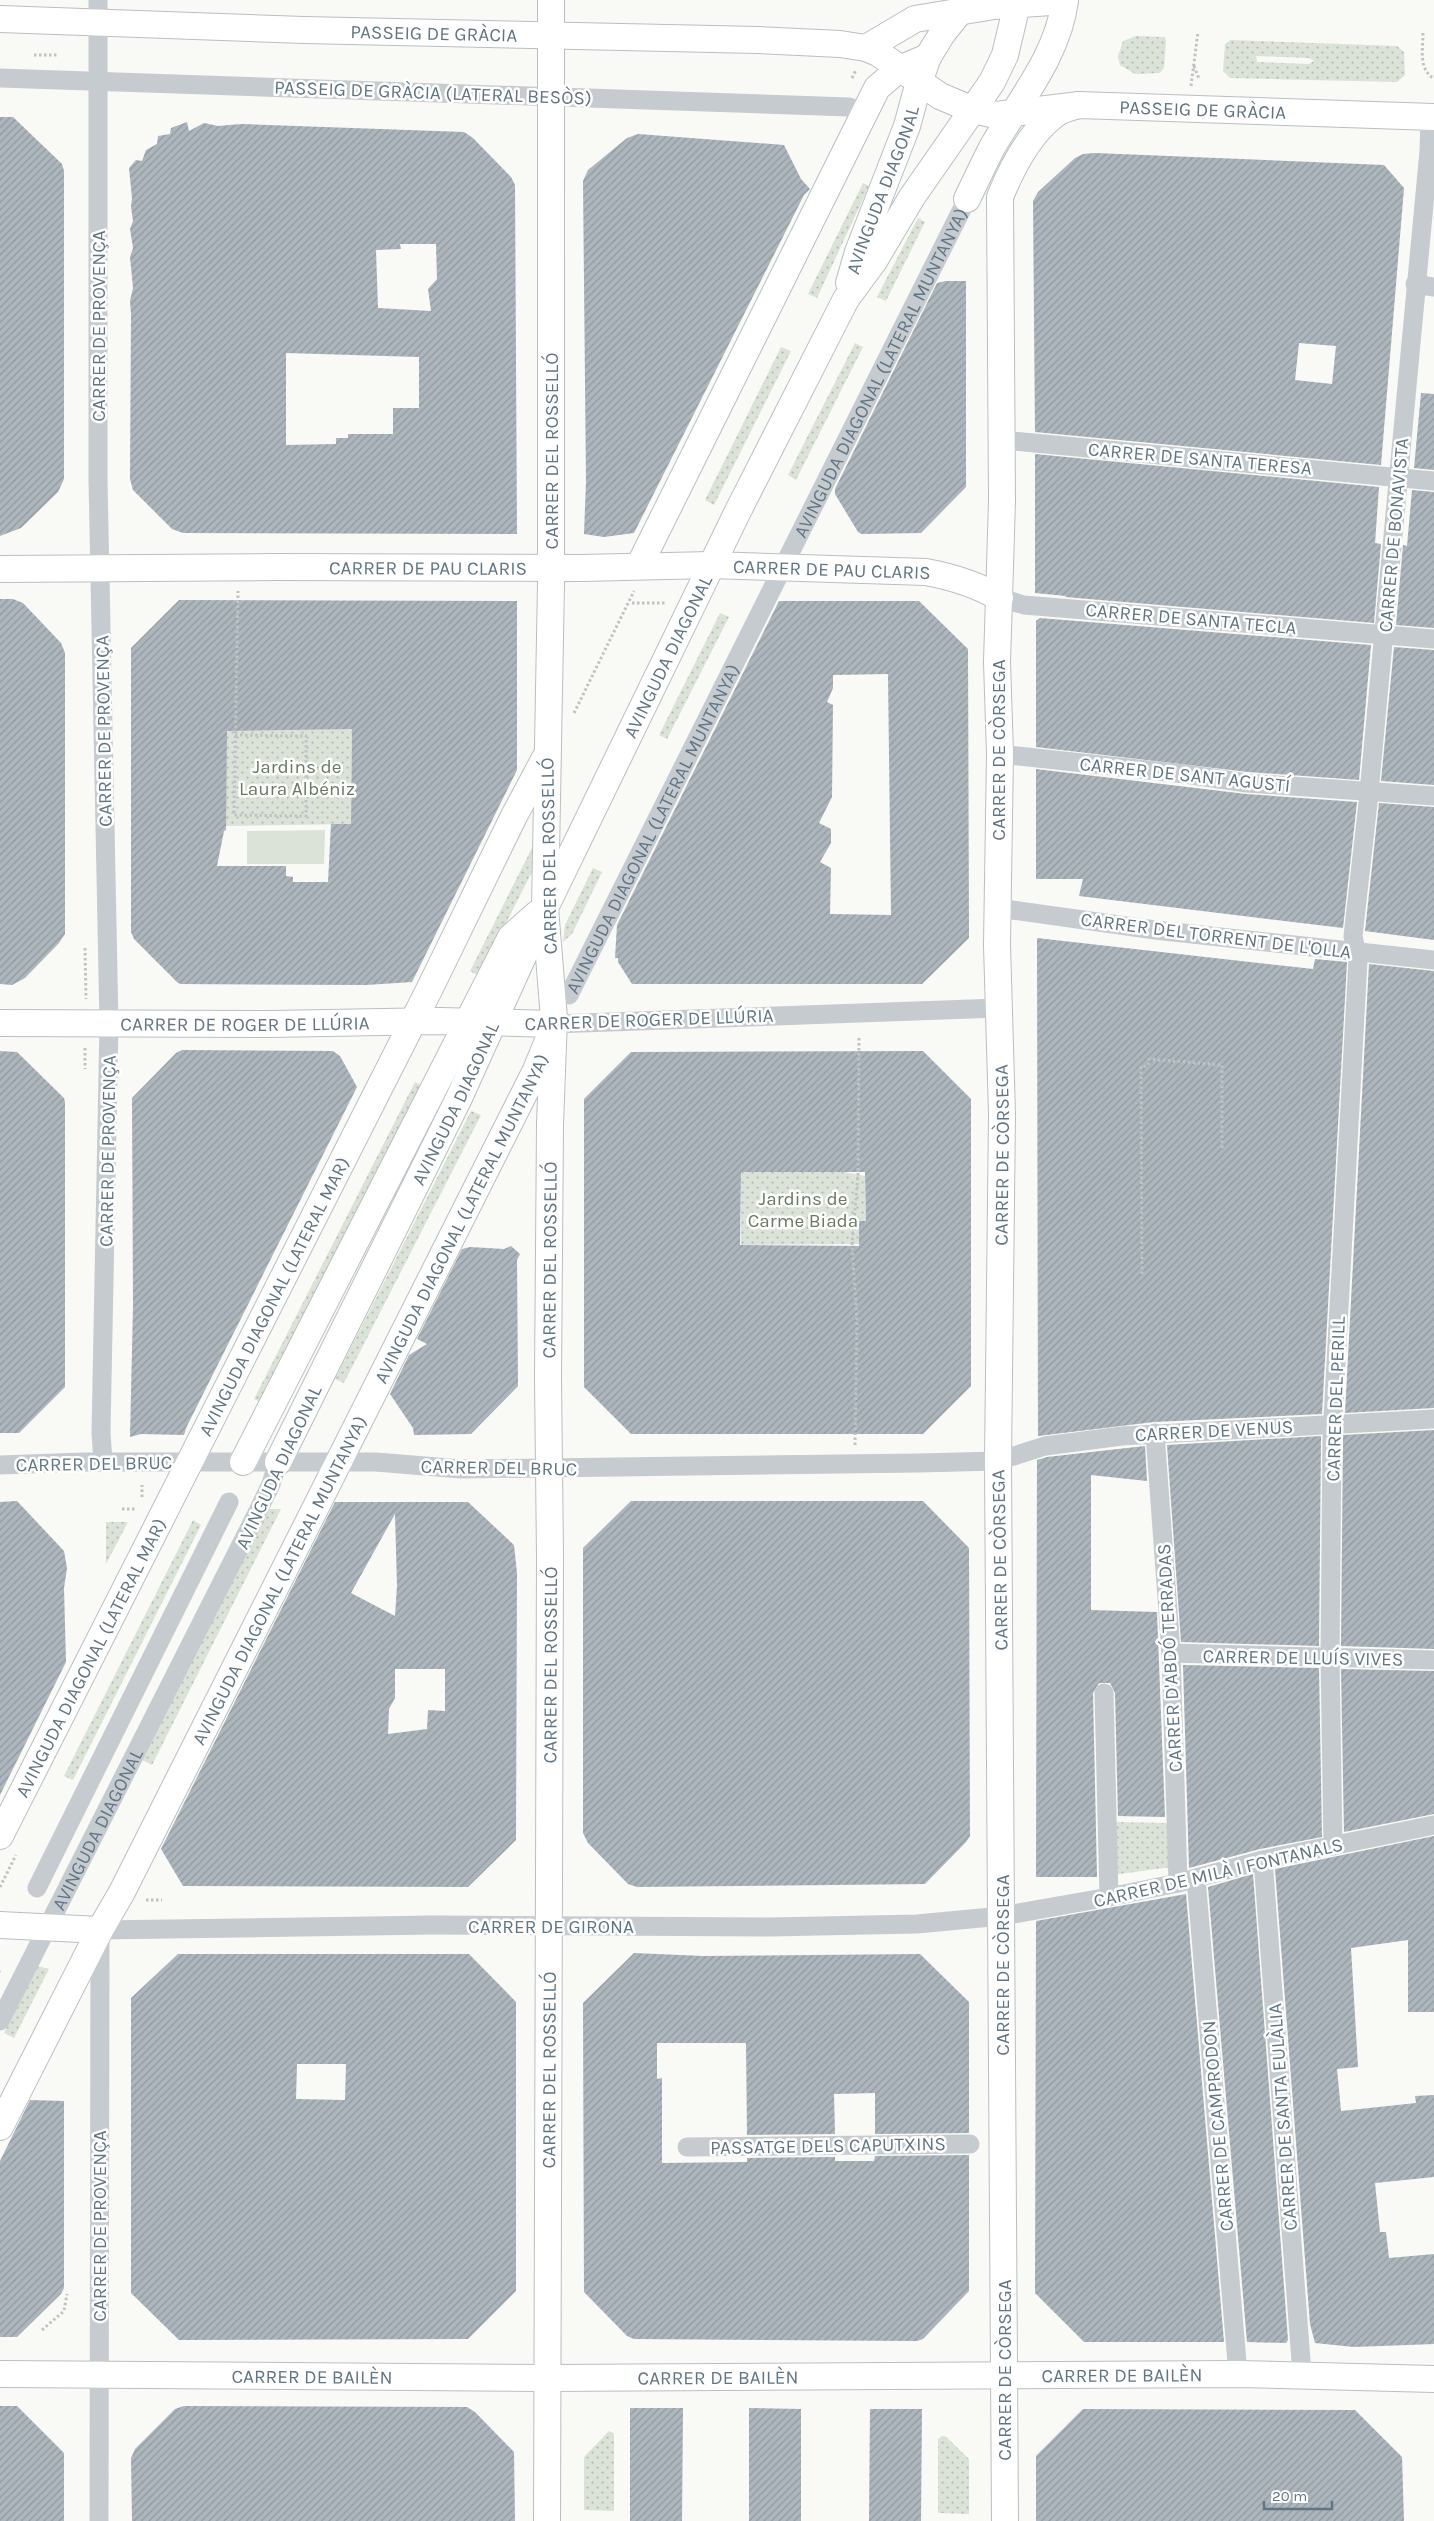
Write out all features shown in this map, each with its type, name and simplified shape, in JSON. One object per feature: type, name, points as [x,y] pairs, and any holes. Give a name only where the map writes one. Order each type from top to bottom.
[{"type":"street","name":"CARRER DEL ROSSELLÓ","points":[[547,2521],[550,1469],[548,1378],[550,1124],[554,1024],[545,908],[550,568],[551,0]]},
{"type":"street","points":[[866,48],[915,20],[935,0]]},
{"type":"street","points":[[915,20],[989,3],[1065,0],[1062,20],[1040,70],[989,152],[967,199]]},
{"type":"street","name":"AVINGUDA DIAGONAL","points":[[243,1462],[481,1022],[545,908],[712,565],[846,299],[874,261],[922,182],[992,82],[1005,55],[989,3],[909,76],[907,126],[856,259],[846,299]]},
{"type":"street","name":"PASSEIG DE GRÀCIA","points":[[0,19],[98,11],[551,36],[758,40],[866,48],[940,96],[973,110],[996,115],[1079,105],[1432,117]]},
{"type":"street","name":"CARRER DE PROVENÇA","points":[[98,11],[98,480],[109,1024],[101,1433],[103,1462]]},
{"type":"street","points":[[640,566],[877,88],[909,76]]},
{"type":"street","name":"PASSEIG DE GRÀCIA (LATERAL BESÒS)","points":[[0,78],[849,107],[865,112]]},
{"type":"street","name":"CARRER DE CÒRSEGA","points":[[1005,2521],[998,1461],[1002,1123],[998,908],[1000,754],[998,662],[1002,440],[1000,197],[1012,168],[1044,124],[1059,112],[1079,105]]},
{"type":"street","name":"CARRER DE BONAVISTA","points":[[1357,953],[1353,936],[1370,790],[1415,284],[1432,117]]},
{"type":"street","name":"AVINGUDA DIAGONAL (LATERAL MUNTANYA)","points":[[0,2127],[100,1930],[122,1892],[536,1070],[554,1024],[967,199]]},
{"type":"street","points":[[1415,284],[1434,287]]},
{"type":"street","name":"CARRER DE SANTA TERESA","points":[[1002,440],[1398,476],[1434,481]]},
{"type":"street","name":"CARRER DE PAU CLARIS","points":[[0,569],[100,567],[550,568],[712,565],[926,572],[953,577],[974,584],[1000,598]]},
{"type":"street","name":"CARRER DE SANTA TECLA","points":[[1000,598],[1024,605],[1434,639]]},
{"type":"street","name":"CARRER DE SANT AGUSTÍ","points":[[1000,754],[1184,774],[1247,783],[1370,790],[1434,796]]},
{"type":"street","name":"AVINGUDA DIAGONAL (LATERAL MAR)","points":[[0,1836],[413,1022],[514,816],[547,755]]},
{"type":"street","name":"CARRER DEL TORRENT DE L'OLLA","points":[[998,908],[1155,930],[1434,960]]},
{"type":"street","name":"CARRER DEL PERILL","points":[[1334,1846],[1330,1657],[1332,1423],[1357,953]]},
{"type":"street","name":"CARRER DE ROGER DE LLÚRIA","points":[[0,1023],[481,1022],[554,1024],[999,1008]]},
{"type":"street","name":"AVINGUDA DIAGONAL","points":[[0,2021],[271,1484],[278,1462],[459,1098],[481,1022]]},
{"type":"street","name":"CARRER DE VENUS","points":[[998,1461],[1044,1446],[1155,1434],[1434,1419]]},
{"type":"street","name":"CARRER D'ABDÓ TERRADAS","points":[[1155,1434],[1187,1881]]},
{"type":"street","name":"CARRER DEL BRUC","points":[[0,1465],[103,1462],[376,1462],[462,1469],[550,1469],[998,1461]]},
{"type":"street","name":"AVINGUDA DIAGONAL","points":[[37,1888],[229,1502]]},
{"type":"street","name":"CARRER DE LLUÍS VIVES","points":[[1171,1653],[1434,1660]]},
{"type":"street","points":[[1104,1693],[1110,1897]]},
{"type":"street","name":"CARRER DE MILÀ I FONTANALS","points":[[1002,1916],[1187,1881],[1263,1860],[1434,1825]]},
{"type":"street","name":"CARRER DE SANTA EULÀLIA","points":[[1263,1860],[1302,2374]]},
{"type":"street","name":"CARRER DE CAMPRODON","points":[[1187,1881],[1238,2374]]},
{"type":"street","name":"CARRER DE GIRONA","points":[[100,1930],[433,1925],[770,1927],[911,1924],[1002,1916]]},
{"type":"street","points":[[0,1926],[100,1930]]},
{"type":"street","name":"CARRER DE PROVENÇA","points":[[99,2521],[100,1930]]},
{"type":"street","name":"PASSATGE DELS CAPUTXINS","points":[[687,2146],[970,2144]]},
{"type":"street","name":"CARRER DE BAILÈN","points":[[0,2374],[548,2378],[1302,2374],[1434,2379]]},
{"type":"street","points":[[1434,2379],[1434,2393]]},
{"type":"path","points":[[1196,88],[1190,88],[1198,32]]},
{"type":"path","points":[[1423,33],[1423,66],[1426,74],[1434,79]]},
{"type":"path","points":[[34,55],[57,55]]},
{"type":"path","points":[[1193,66],[1199,79]]},
{"type":"path","points":[[235,735],[306,736],[306,816],[234,815],[235,735],[238,591]]},
{"type":"path","points":[[572,717],[633,592]]},
{"type":"path","name":"AVINGUDA DIAGONAL","points":[[632,603],[666,603]]},
{"type":"path","points":[[855,1445],[857,1320],[852,1244],[858,1174],[859,1036]]},
{"type":"path","points":[[1142,1274],[1141,1067],[1148,1066],[1149,1059],[1222,1065],[1222,1148]]},
{"type":"path","name":"CARRER DEL BRUC","points":[[142,1484],[142,1497]]},
{"type":"path","points":[[122,1509],[135,1509]]},
{"type":"path","points":[[145,1900],[162,1900]]},
{"type":"path","points":[[42,2330],[64,2311],[68,2294]]},
{"type":"green space","points":[[1136,36],[1165,37],[1164,68],[1160,73],[1135,74],[1120,65],[1118,56],[1123,41]]},
{"type":"green space","points":[[1231,40],[1397,46],[1404,52],[1405,75],[1397,82],[1230,78],[1223,71],[1225,44]],"holes":[[[1256,56],[1309,58],[1314,61],[1309,64],[1257,62]]]},
{"type":"green space","points":[[863,183],[869,186],[817,298],[808,294]]},
{"type":"green space","points":[[918,218],[925,222],[886,301],[877,297]]},
{"type":"green space","points":[[855,343],[863,347],[796,480],[788,475]]},
{"type":"green space","points":[[781,347],[791,351],[714,505],[705,500]]},
{"type":"green space","points":[[720,613],[729,617],[667,739],[659,735]]},
{"type":"green space","name":"Jardins de Laura Albéniz","points":[[226,690],[352,729],[351,824],[226,826]]},
{"type":"green space","points":[[325,830],[324,864],[247,864],[247,831]]},
{"type":"green space","points":[[534,844],[534,868],[479,976],[470,971]]},
{"type":"green space","points":[[593,868],[602,872],[572,934],[563,942],[565,925]]},
{"type":"green space","points":[[415,1082],[425,1087],[263,1403],[254,1399]]},
{"type":"green space","points":[[471,1111],[481,1115],[344,1383],[335,1379]]},
{"type":"green space","name":"Jardins de Carme Biada","points":[[741,1172],[843,1172],[865,1176],[866,1221],[859,1244],[741,1245]]},
{"type":"green space","points":[[269,1509],[281,1509],[152,1765],[142,1760]]},
{"type":"green space","points":[[193,1520],[201,1525],[73,1780],[64,1776]]},
{"type":"green space","points":[[106,1522],[128,1522],[106,1564]]},
{"type":"green space","points":[[1111,1822],[1170,1823],[1172,1867],[1112,1875]]},
{"type":"green space","points":[[38,1966],[49,1969],[14,2038],[4,2033]]},
{"type":"green space","points":[[609,2431],[614,2434],[614,2511],[584,2510],[584,2457]]},
{"type":"green space","points":[[945,2436],[969,2459],[969,2514],[938,2513],[938,2439]]},
{"type":"building","points":[[0,117],[13,117],[62,164],[64,171],[64,479],[58,492],[21,528],[0,536]]},
{"type":"building","points":[[187,122],[189,131],[204,123],[218,126],[241,124],[464,132],[473,138],[511,177],[515,185],[517,534],[183,533],[172,529],[133,490],[130,479],[130,301],[133,288],[130,257],[133,248],[130,229],[133,221],[129,168],[136,160],[142,161],[146,150],[157,144],[158,136],[170,134],[171,128]],"holes":[[[400,244],[436,244],[437,279],[428,289],[431,311],[378,308],[376,250],[401,249]],[[286,353],[419,357],[419,408],[393,408],[393,434],[348,434],[348,438],[336,438],[336,444],[286,445]]]},
{"type":"building","points":[[638,134],[784,145],[801,179],[810,189],[804,195],[634,533],[604,537],[584,534],[586,482],[583,181],[588,170],[627,138]]},
{"type":"building","points":[[1083,154],[1384,165],[1404,188],[1381,465],[1035,432],[1033,201],[1038,192],[1075,158]],"holes":[[[1299,343],[1336,346],[1332,384],[1295,380]]]},
{"type":"building","points":[[966,281],[966,487],[921,533],[862,534],[858,532],[835,494],[835,489],[937,283]]},
{"type":"building","points":[[1421,393],[1434,394],[1434,470],[1414,468]]},
{"type":"building","points":[[1035,454],[1379,487],[1375,543],[1381,544],[1374,623],[1035,593]]},
{"type":"building","points":[[1412,490],[1434,492],[1434,628],[1396,625],[1403,545],[1407,546]]},
{"type":"building","points":[[0,599],[13,599],[23,603],[61,643],[65,653],[65,934],[59,943],[25,978],[12,985],[0,984]]},
{"type":"building","points":[[179,600],[517,601],[517,770],[412,982],[366,985],[181,984],[134,939],[131,932],[131,648]],"holes":[[[352,729],[351,824],[331,824],[328,882],[293,882],[293,877],[286,876],[286,866],[217,866],[224,831],[226,830],[227,731]]]},
{"type":"building","points":[[779,601],[919,601],[968,649],[969,938],[922,984],[632,984],[618,962],[618,958],[615,958],[617,925]],"holes":[[[888,674],[891,915],[830,914],[831,868],[820,862],[831,843],[831,829],[819,823],[832,797],[833,705],[827,702],[833,688],[833,675]]]},
{"type":"building","points":[[1040,618],[1371,645],[1359,780],[1248,772],[1036,747],[1036,621]]},
{"type":"building","points":[[1394,647],[1434,650],[1434,785],[1381,781]]},
{"type":"building","points":[[1036,769],[1246,794],[1357,802],[1343,928],[1079,896],[1083,879],[1036,879]]},
{"type":"building","points":[[1379,803],[1434,807],[1434,940],[1365,931]]},
{"type":"building","points":[[1037,938],[1313,969],[1315,959],[1347,962],[1322,1414],[1154,1422],[1038,1436]]},
{"type":"building","points":[[1369,964],[1434,971],[1434,1408],[1345,1413]]},
{"type":"building","points":[[182,1050],[333,1051],[340,1056],[357,1087],[184,1435],[141,1434],[130,1437],[133,1306],[132,1098],[176,1053]]},
{"type":"building","points":[[0,1051],[17,1052],[64,1098],[65,1102],[65,1387],[19,1433],[0,1433]]},
{"type":"building","points":[[923,1051],[971,1099],[971,1386],[923,1434],[631,1434],[584,1387],[584,1099],[631,1052]],"holes":[[[741,1172],[865,1172],[866,1221],[859,1221],[859,1246],[740,1245]]]},
{"type":"building","points":[[511,1246],[520,1254],[517,1260],[518,1386],[471,1434],[414,1435],[413,1428],[390,1394],[409,1355],[427,1344],[417,1339],[462,1249],[470,1247],[504,1249]]},
{"type":"building","points":[[1434,1430],[1434,1649],[1341,1646],[1343,1435]]},
{"type":"building","points":[[1321,1436],[1319,1646],[1181,1642],[1167,1445]]},
{"type":"building","points":[[1145,1446],[1147,1481],[1091,1475],[1091,1610],[1157,1612],[1165,1817],[1118,1816],[1115,1693],[1110,1683],[1099,1683],[1093,1693],[1097,1877],[1036,1877],[1037,1460],[1047,1457]]},
{"type":"building","points":[[17,1501],[64,1551],[67,1568],[64,1588],[66,1662],[0,1795],[0,1502]]},
{"type":"building","points":[[631,1501],[923,1501],[969,1548],[970,1836],[925,1884],[637,1887],[628,1884],[588,1843],[583,1833],[583,1548]]},
{"type":"building","points":[[335,1502],[468,1502],[514,1545],[517,1573],[516,1840],[468,1887],[183,1886],[161,1849]],"holes":[[[395,1514],[397,1586],[395,1616],[351,1593]],[[395,1669],[445,1669],[445,1711],[428,1710],[427,1729],[388,1734],[389,1709],[395,1698]]]},
{"type":"building","points":[[1183,1665],[1319,1668],[1322,1837],[1260,1849],[1189,1868]]},
{"type":"building","points":[[1341,1669],[1434,1671],[1434,1814],[1344,1832]]},
{"type":"building","points":[[1434,1836],[1434,2012],[1408,2012],[1408,1940],[1351,1948],[1358,2067],[1337,2069],[1341,2111],[1416,2103],[1415,2096],[1434,2095],[1434,2177],[1375,2183],[1380,2232],[1386,2232],[1389,2258],[1434,2254],[1434,2344],[1354,2347],[1315,2343],[1310,2324],[1275,1869]]},
{"type":"building","points":[[1253,1874],[1288,2340],[1286,2343],[1247,2342],[1208,1887]]},
{"type":"building","points":[[1186,1894],[1224,2342],[1084,2342],[1035,2293],[1036,1921]]},
{"type":"building","points":[[634,1953],[703,1956],[920,1954],[969,2002],[969,2133],[875,2134],[875,2093],[834,2094],[835,2134],[747,2135],[746,2043],[657,2043],[657,2079],[662,2078],[662,2163],[747,2162],[747,2158],[835,2157],[835,2161],[874,2161],[875,2156],[969,2155],[969,2291],[923,2339],[917,2341],[634,2339],[627,2336],[584,2292],[583,2003]]},
{"type":"building","points":[[178,1954],[469,1954],[516,2002],[516,2291],[468,2339],[179,2340],[131,2293],[131,1998]],"holes":[[[297,2064],[346,2064],[345,2100],[296,2099]]]},
{"type":"building","points":[[30,2100],[64,2101],[64,2288],[61,2294],[17,2337],[0,2337],[0,2161]]},
{"type":"building","points":[[0,2406],[17,2406],[64,2453],[64,2521],[0,2521]]},
{"type":"building","points":[[184,2406],[467,2407],[475,2412],[514,2452],[515,2521],[132,2521],[131,2458],[135,2449],[175,2409]]},
{"type":"building","points":[[630,2408],[683,2408],[682,2521],[630,2521]]},
{"type":"building","points":[[749,2408],[801,2409],[801,2521],[749,2521]]},
{"type":"building","points":[[870,2409],[922,2409],[921,2521],[869,2521]]},
{"type":"building","points":[[1083,2409],[1355,2410],[1402,2457],[1404,2521],[1036,2521],[1036,2456]]}]
